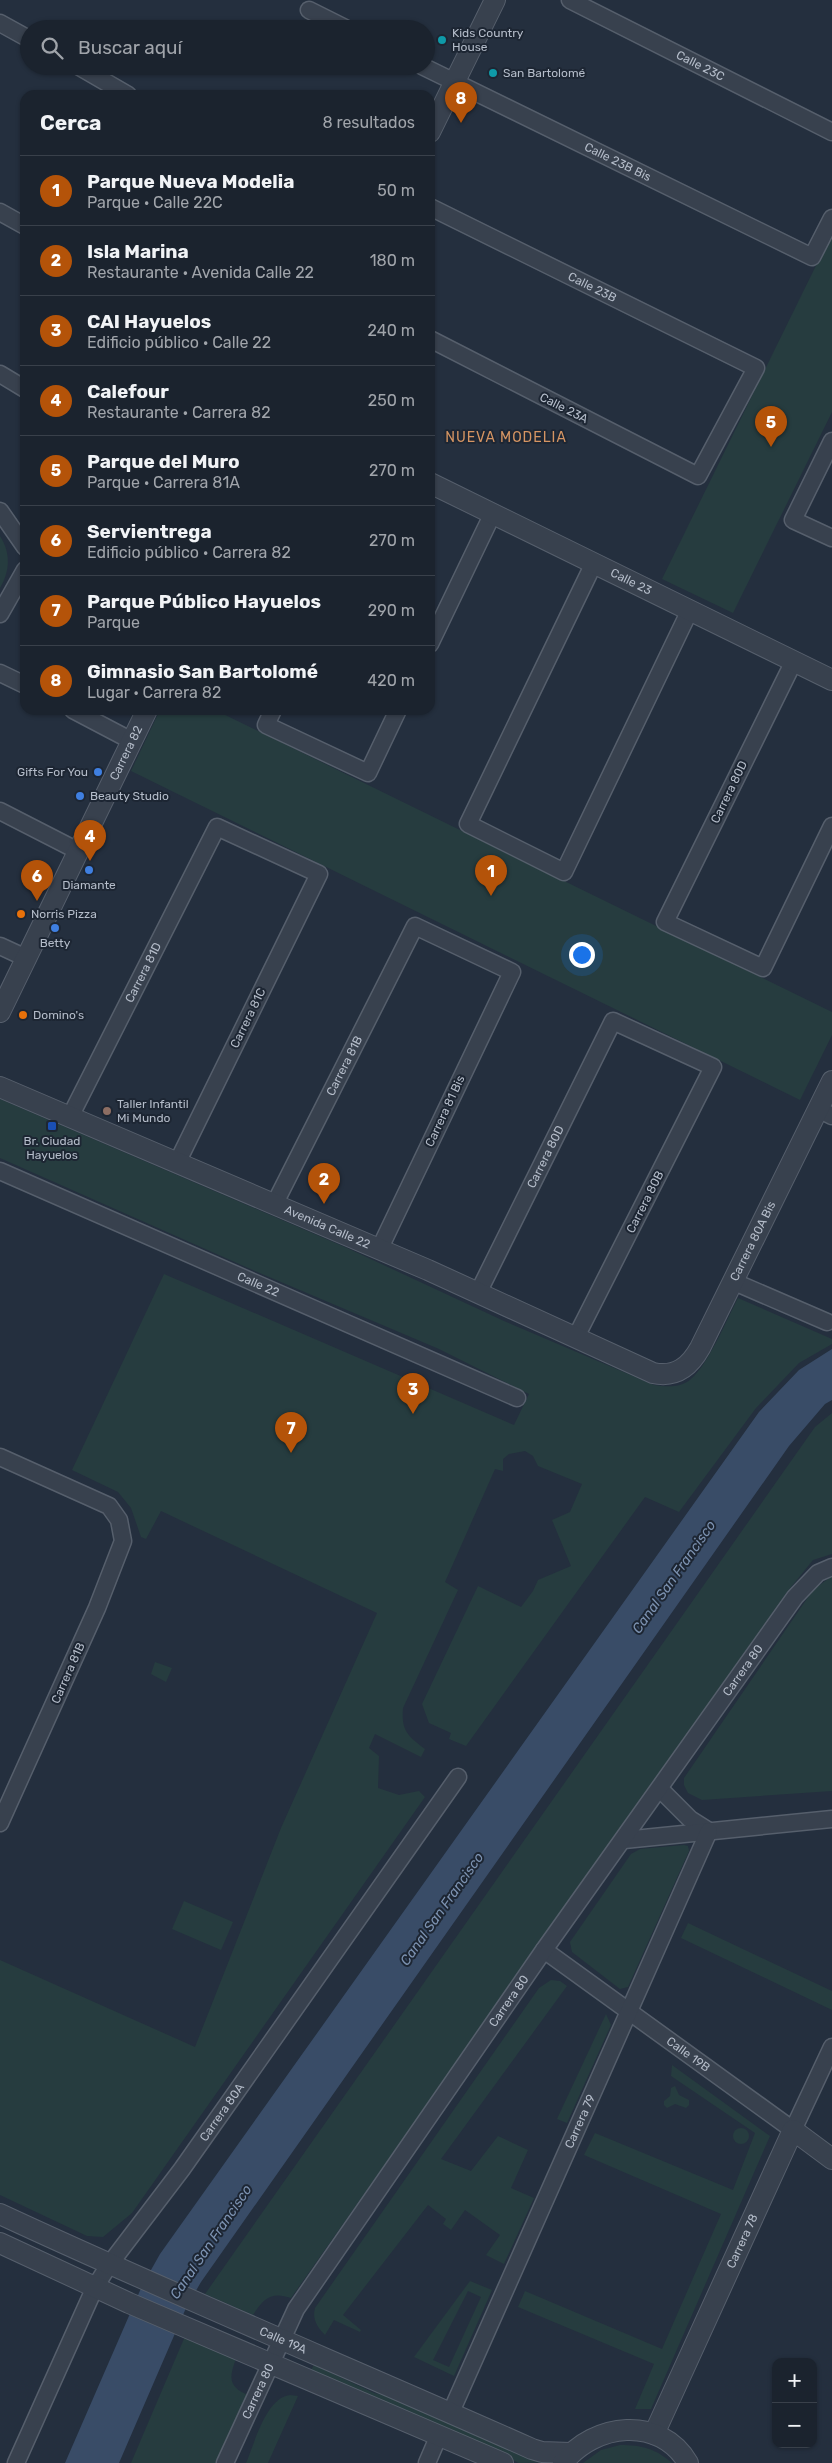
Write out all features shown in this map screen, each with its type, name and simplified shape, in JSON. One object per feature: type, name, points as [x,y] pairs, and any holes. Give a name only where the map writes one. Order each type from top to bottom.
[{"type":"street","points":[[435,122],[495,0]]},
{"type":"street","name":"Calle 23C","points":[[570,0],[832,132]]},
{"type":"street","points":[[309,10],[329,20]]},
{"type":"street","points":[[0,23],[20,34]]},
{"type":"street","name":"Calle 23B Bis","points":[[435,72],[812,257],[832,218]]},
{"type":"street","points":[[94,75],[119,90]]},
{"type":"street","name":"Calle 23B","points":[[435,209],[756,368],[698,476]]},
{"type":"street","points":[[0,212],[20,223]]},
{"type":"street","name":"Calle 23A","points":[[435,342],[698,476]]},
{"type":"street","points":[[0,374],[20,386]]},
{"type":"street","points":[[832,442],[793,520],[832,538]]},
{"type":"street","name":"Calle 23","points":[[435,485],[832,680]]},
{"type":"street","points":[[0,511],[20,540]]},
{"type":"street","points":[[435,634],[493,513]]},
{"type":"street","points":[[594,563],[468,824],[564,872],[690,610]]},
{"type":"street","points":[[0,614],[20,579]]},
{"type":"street","name":"Carrera 80D","points":[[794,661],[664,922],[763,968],[832,826]]},
{"type":"street","points":[[0,673],[20,682]]},
{"type":"street","points":[[82,715],[132,741]]},
{"type":"street","name":"Carrera 82","points":[[0,1012],[145,715]]},
{"type":"street","points":[[269,717],[368,773],[396,715]]},
{"type":"street","points":[[0,811],[78,851]]},
{"type":"street","name":"Carrera 81D","points":[[70,1117],[217,827],[319,874]]},
{"type":"street","name":"Carrera 81C","points":[[177,1163],[319,874]]},
{"type":"street","name":"Carrera 81B","points":[[274,1205],[415,926],[512,972]]},
{"type":"street","points":[[0,946],[26,958]]},
{"type":"street","name":"Carrera 81 Bis","points":[[379,1250],[512,972]]},
{"type":"street","name":"Carrera 80D","points":[[478,1293],[613,1020]]},
{"type":"street","name":"Carrera 80B","points":[[576,1337],[714,1067],[613,1020]]},
{"type":"street","name":"Carrera 80A Bis","points":[[653,1373],[667,1374],[679,1372],[693,1360],[732,1281],[825,1113],[832,1081]]},
{"type":"street","name":"Avenida Calle 22","points":[[2,1086],[478,1293],[653,1373]]},
{"type":"street","name":"Calle 22","points":[[0,1171],[517,1398]]},
{"type":"street","points":[[732,1281],[827,1322]]},
{"type":"street","name":"Carrera 81B","points":[[0,1457],[109,1506],[119,1520],[123,1541],[97,1608],[0,1823]]},
{"type":"street","name":"Carrera 80","points":[[225,2463],[281,2338],[301,2301],[544,1950],[795,1597],[818,1573],[832,1567]]},
{"type":"street","name":"Carrera 80A","points":[[16,2463],[95,2287],[109,2265],[182,2169],[458,1777]]},
{"type":"street","points":[[660,1789],[690,1820],[709,1831]]},
{"type":"street","points":[[624,1840],[832,1819]]},
{"type":"street","name":"Carrera 79","points":[[450,2412],[709,1831]]},
{"type":"street","name":"Calle 19B","points":[[544,1950],[832,2159]]},
{"type":"street","name":"Carrera 78","points":[[654,2434],[832,2047]]},
{"type":"street","name":"Calle 19A","points":[[0,2214],[139,2279],[281,2338],[532,2449],[566,2458]]},
{"type":"street","points":[[0,2243],[129,2303],[503,2463]]},
{"type":"street","points":[[566,2458],[588,2439],[609,2431],[632,2430],[654,2434],[671,2444],[688,2463]]},
{"type":"street","points":[[427,2463],[439,2436]]},
{"type":"green space","points":[[832,233],[832,412],[733,613],[662,579]]},
{"type":"green space","points":[[0,536],[4,542],[8,562],[6,575],[0,588]]},
{"type":"green space","points":[[158,715],[225,715],[832,1012],[832,1035],[800,1100],[131,771]]},
{"type":"green space","points":[[0,1099],[347,1248],[504,1321],[654,1385],[678,1385],[691,1379],[710,1353],[738,1298],[832,1339],[832,1344],[799,1363],[756,1408],[679,1512],[645,1497],[466,1746],[449,1739],[451,1733],[429,1723],[422,1704],[478,1586],[521,1607],[533,1591],[538,1580],[571,1566],[552,1520],[570,1512],[582,1484],[538,1466],[533,1456],[525,1451],[509,1454],[503,1459],[503,1471],[495,1469],[445,1582],[458,1590],[403,1708],[403,1722],[407,1732],[425,1749],[421,1757],[375,1734],[369,1748],[379,1756],[378,1788],[399,1795],[419,1791],[425,1797],[132,2213],[103,2237],[87,2236],[0,2195],[0,1960],[195,2047],[281,1828],[377,1613],[161,1511],[146,1539],[141,1537],[131,1508],[118,1492],[72,1470],[164,1274],[514,1425],[529,1394],[439,1349],[255,1271],[0,1158]]},
{"type":"green space","points":[[832,1413],[832,1554],[813,1560],[787,1592],[291,2298],[278,2295],[268,2298],[253,2315],[205,2294],[815,1427]]},
{"type":"green space","points":[[832,1576],[832,1791],[702,1800],[688,1793],[684,1785],[684,1778],[813,1590]]},
{"type":"green space","points":[[155,1662],[172,1668],[166,1682],[151,1674]]},
{"type":"green space","points":[[688,1846],[689,1851],[628,1987],[620,1989],[572,1952],[570,1942],[631,1854],[640,1849]]},
{"type":"green space","points":[[184,1901],[233,1922],[221,1950],[172,1929]]},
{"type":"green space","points":[[688,1923],[832,1991],[832,2010],[681,1938]]},
{"type":"green space","points":[[551,1980],[560,1981],[567,1986],[441,2159],[471,2171],[498,2136],[528,2150],[511,2188],[534,2198],[504,2264],[486,2255],[500,2235],[465,2210],[451,2230],[443,2224],[446,2219],[428,2205],[343,2315],[361,2330],[360,2332],[334,2320],[325,2335],[316,2323],[314,2316],[315,2308],[539,1988]]},
{"type":"green space","points":[[606,2014],[611,2025],[567,2123],[557,2119]]},
{"type":"green space","points":[[672,2065],[770,2136],[651,2409],[635,2409],[654,2364],[518,2307],[525,2291],[662,2349],[721,2214],[584,2155],[595,2133],[733,2190],[755,2133],[671,2076]]},
{"type":"green space","points":[[675,2086],[679,2095],[689,2100],[689,2105],[686,2108],[675,2104],[667,2108],[664,2105],[664,2101],[670,2096],[671,2088]]},
{"type":"green space","points":[[741,2128],[749,2136],[741,2144],[733,2136]]},
{"type":"green space","points":[[470,2281],[492,2290],[454,2376],[414,2357]],"holes":[[[468,2291],[481,2297],[449,2367],[433,2360]]]},
{"type":"green space","points":[[186,2334],[237,2356],[232,2374],[233,2384],[241,2392],[248,2395],[218,2463],[131,2463]]},
{"type":"green space","points":[[314,2365],[374,2393],[412,2401],[554,2462],[519,2463],[311,2370]]},
{"type":"green space","points":[[290,2395],[298,2396],[268,2463],[246,2463],[262,2422],[268,2412],[274,2404]]},
{"type":"green space","points":[[620,2445],[648,2449],[660,2454],[672,2463],[583,2463],[601,2450]]},
{"type":"water","name":"Canal San Francisco","points":[[832,1349],[832,1400],[825,1404],[789,1446],[201,2282],[186,2308],[119,2463],[65,2463],[142,2286],[160,2254],[759,1412],[799,1370]]},
{"type":"place","name":"Kids Country House","points":[[442,40]]},
{"type":"place","name":"San Bartolomé","points":[[493,73]]},
{"type":"place","name":"Gimnasio San Bartolomé","points":[[461,123]]},
{"type":"place","name":"Parque del Muro","points":[[771,447]]},
{"type":"place","name":"Gifts For You","points":[[98,772]]},
{"type":"place","name":"Beauty Studio","points":[[80,796]]},
{"type":"place","name":"Calefour","points":[[90,861]]},
{"type":"place","name":"Diamante","points":[[89,870]]},
{"type":"place","name":"Parque Nueva Modelia","points":[[491,896]]},
{"type":"place","name":"Servientrega","points":[[37,901]]},
{"type":"place","name":"Norris Pizza","points":[[21,914]]},
{"type":"place","name":"Betty","points":[[55,928]]},
{"type":"place","name":"Domino's","points":[[23,1015]]},
{"type":"place","name":"Taller Infantil Mi Mundo","points":[[107,1111]]},
{"type":"place","name":"Br. Ciudad Hayuelos","points":[[52,1126]]},
{"type":"place","name":"Isla Marina","points":[[324,1204]]},
{"type":"place","name":"CAI Hayuelos","points":[[413,1414]]},
{"type":"place","name":"Parque Público Hayuelos","points":[[291,1453]]},
{"type":"district","name":"NUEVA MODELIA","points":[[506,437]]}]
